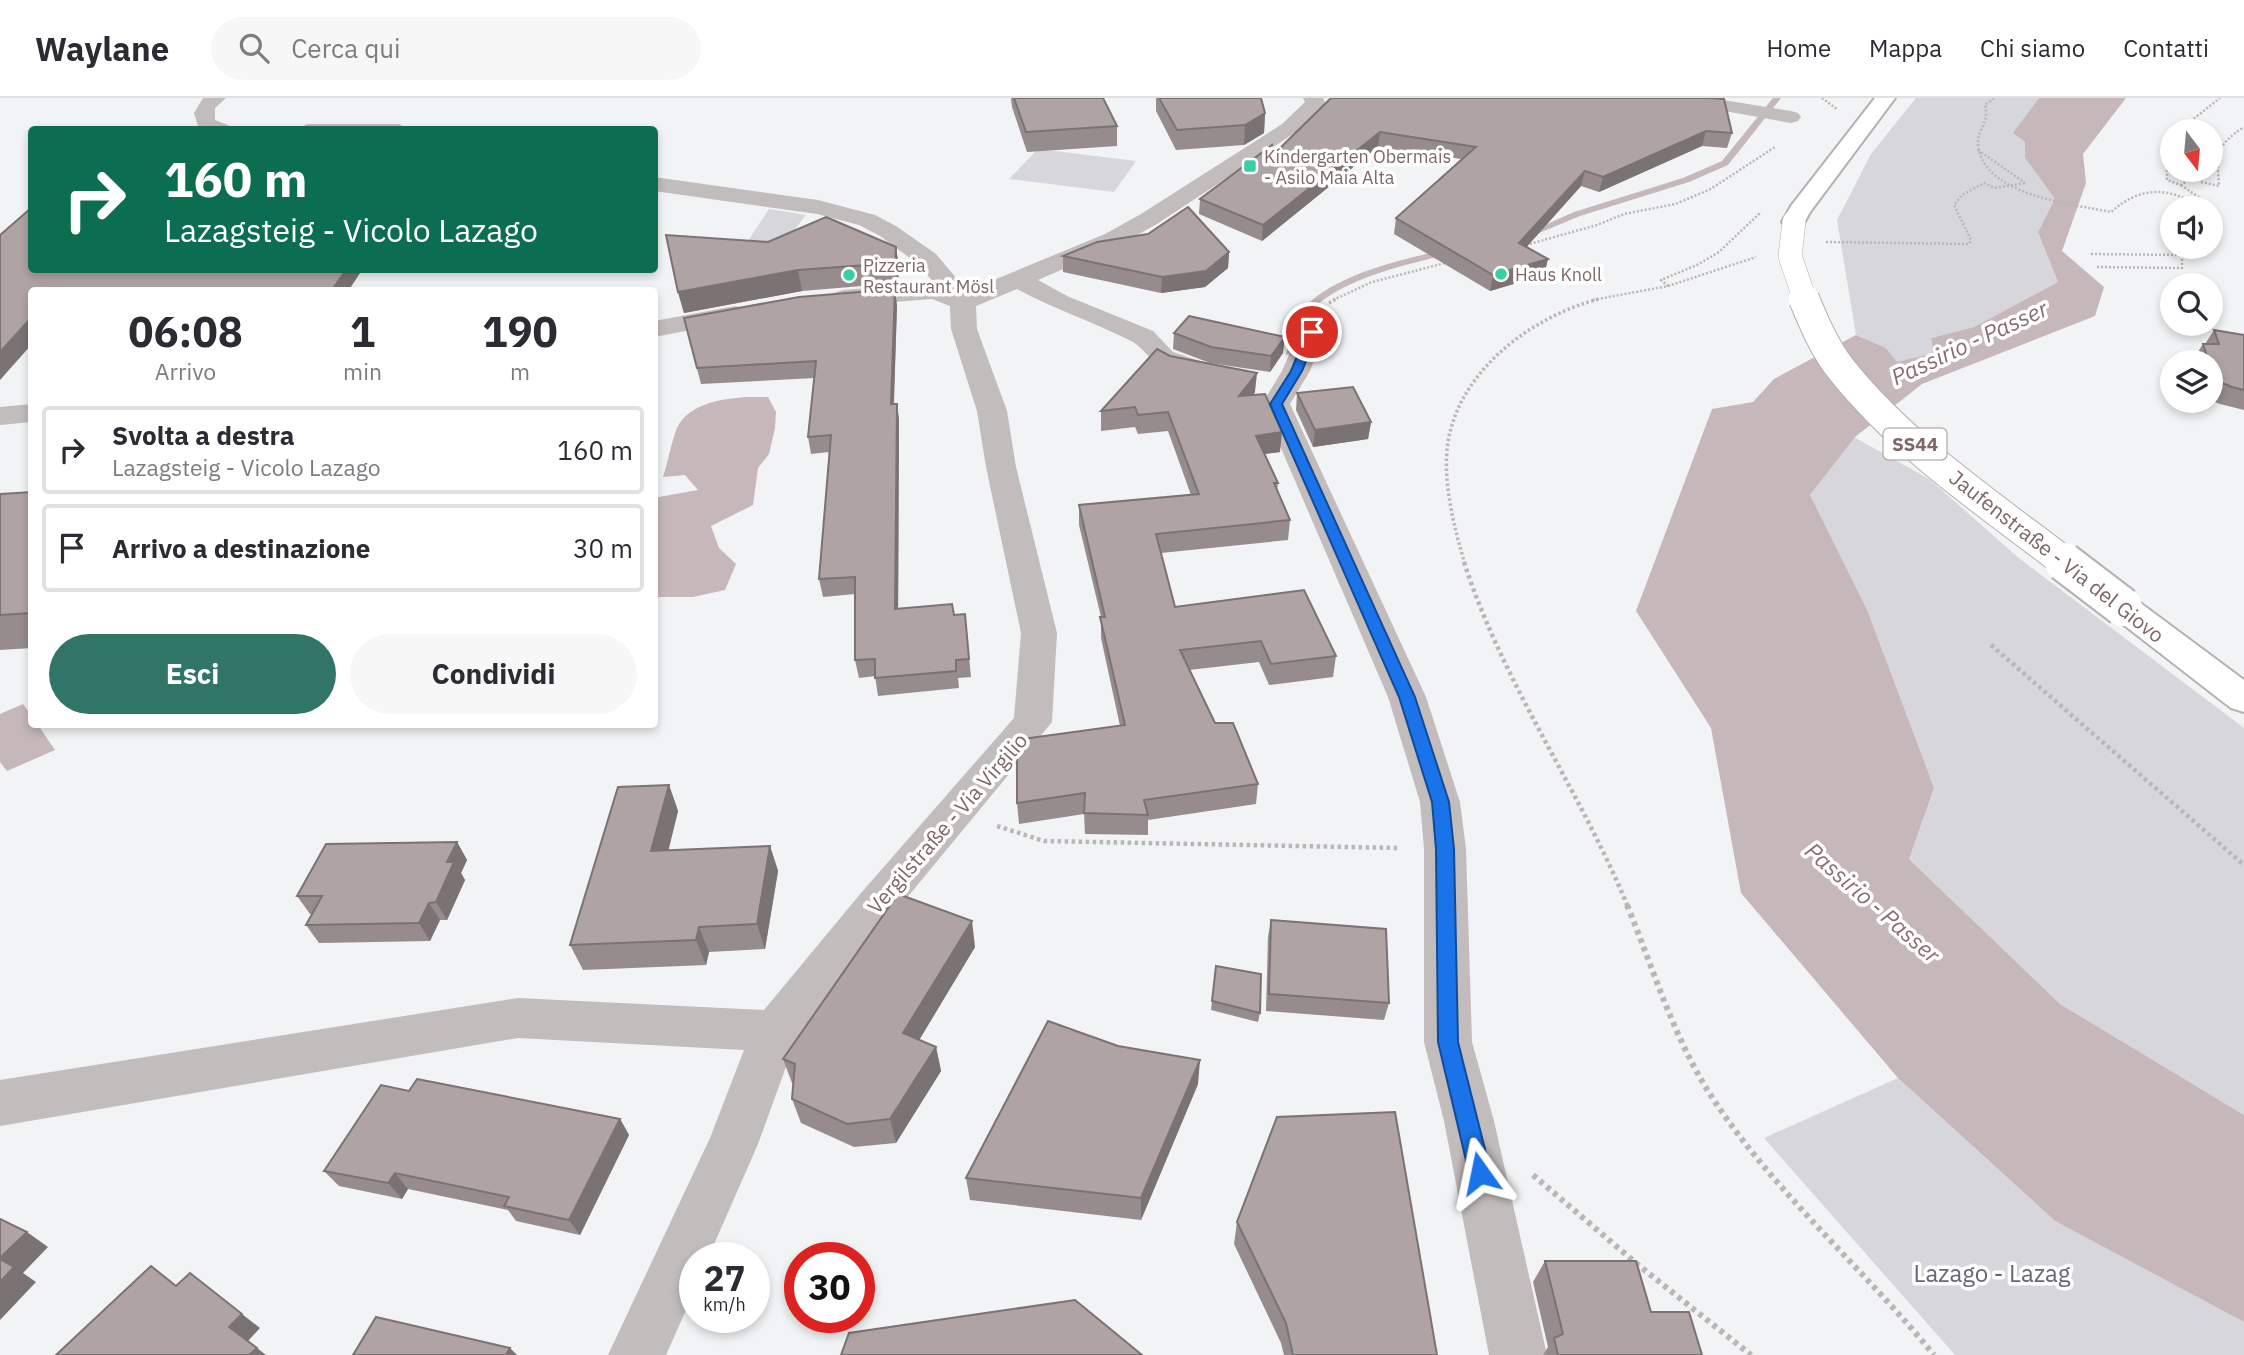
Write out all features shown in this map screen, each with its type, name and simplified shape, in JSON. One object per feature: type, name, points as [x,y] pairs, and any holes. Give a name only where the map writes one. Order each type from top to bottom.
[{"type":"main road","name":"Jaufenstraße - Via del Giovo","points":[[1885,98],[1799,211],[1794,222],[1790,256],[1815,325],[1840,368],[1879,410],[1935,462],[2244,699]]},
{"type":"street","points":[[209,126],[206,125],[202,113],[207,103],[216,98]]},
{"type":"street","points":[[815,301],[934,291],[963,302],[1113,239],[1149,219],[1289,128],[1315,103],[1312,98]]},
{"type":"street","points":[[1655,98],[1730,106],[1791,117]]},
{"type":"street","points":[[658,185],[818,206],[867,220],[888,231],[927,259],[963,302]]},
{"type":"street","points":[[1018,279],[1058,301],[1144,337],[1163,358],[1180,366],[1257,382],[1276,404],[1407,697],[1440,802],[1445,849],[1448,1042],[1469,1121],[1518,1355]]},
{"type":"street","name":"Vergilstraße - Via Virgilio","points":[[637,1355],[733,1143],[775,1031],[876,905],[1033,722],[1039,633],[1001,467],[992,411],[964,329],[963,302]]},
{"type":"street","points":[[658,328],[762,309]]},
{"type":"street","points":[[1257,382],[1312,332]]},
{"type":"street","points":[[0,416],[28,413]]},
{"type":"street","points":[[0,1103],[518,1018],[775,1031]]},
{"type":"path","points":[[1994,98],[1985,105],[1987,122],[1978,134],[1978,150],[1987,168],[2002,183],[2034,195],[2110,212],[2130,196],[2151,192],[2175,196]]},
{"type":"path","points":[[2193,119],[2220,98]]},
{"type":"path","points":[[1516,247],[1597,225],[1624,214],[1675,204],[1709,190],[1779,144],[1791,117]]},
{"type":"path","points":[[2223,140],[2244,127]]},
{"type":"path","points":[[1825,242],[1969,244],[1971,240],[1954,205],[1962,195],[1984,183],[1994,188],[2025,183],[1978,150]]},
{"type":"path","points":[[2173,182],[2197,196]]},
{"type":"path","points":[[2182,185],[2186,182]]},
{"type":"path","points":[[2200,182],[2214,187],[2219,186],[2219,182]]},
{"type":"path","points":[[1668,286],[1661,280],[1664,276],[1692,268],[1720,253],[1737,240],[1769,202]]},
{"type":"path","points":[[2091,254],[2160,256]]},
{"type":"path","points":[[2104,265],[2107,255]]},
{"type":"path","points":[[1763,256],[1728,263],[1703,276],[1668,286],[1617,294],[1556,313],[1521,335],[1479,375],[1460,409],[1448,443],[1449,487],[1456,532],[1469,581],[1496,653],[1606,857],[1629,905],[1675,1027],[1709,1092],[1765,1167],[1909,1322],[1934,1355]]},
{"type":"path","points":[[2097,267],[2182,268],[2182,259]]},
{"type":"path","points":[[1312,332],[1316,318],[1327,305],[1348,290],[1378,279],[1453,261]]},
{"type":"path","points":[[1991,645],[2244,865]]},
{"type":"path","points":[[956,812],[1044,841],[1410,848]]},
{"type":"path","points":[[1469,1121],[1637,1264],[1751,1355]]},
{"type":"green space","points":[[1916,98],[2039,98],[2014,133],[2025,142],[2025,158],[2055,199],[2038,232],[2058,282],[1974,327],[1931,338],[1935,353],[1897,363],[1886,348],[1856,335],[1837,220],[1871,154]]},
{"type":"green space","points":[[1038,149],[1136,161],[1114,192],[1009,179]]},
{"type":"green space","points":[[769,209],[806,215],[781,247],[746,244]]},
{"type":"green space","points":[[1854,437],[1929,479],[2020,559],[2244,728],[2244,1115],[2060,1004],[1909,859],[1934,788],[1810,495]]},
{"type":"green space","name":"Lazago - Lazag","points":[[1898,1078],[2055,1221],[2244,1322],[2244,1355],[1955,1355],[1764,1138]]},
{"type":"water","name":"Passirio - Passer","points":[[2039,98],[2126,98],[2083,154],[2086,183],[2062,251],[2104,287],[2095,316],[1922,384],[1855,437],[1810,495],[1867,610],[1934,788],[1909,859],[2060,1004],[2244,1115],[2244,1322],[2055,1221],[1898,1078],[1741,893],[1711,728],[1636,611],[1712,409],[1753,402],[1774,379],[1856,335],[1886,348],[1897,362],[1934,353],[1931,338],[1974,327],[2058,282],[2038,232],[2055,199],[2025,158],[2025,142],[2013,133]]},
{"type":"water","points":[[768,397],[776,412],[769,454],[758,468],[753,505],[711,526],[719,548],[736,564],[725,590],[693,597],[658,597],[658,498],[698,490],[685,475],[663,477],[673,440],[677,428],[689,413],[717,401]]},
{"type":"water","points":[[23,704],[28,711],[28,728],[40,728],[55,750],[7,771],[0,762],[0,714]]},
{"type":"building","points":[[1014,98],[1103,98],[1117,126],[1026,132]]},
{"type":"building","points":[[1159,98],[1261,98],[1265,113],[1245,125],[1177,130]]},
{"type":"building","points":[[1331,98],[1724,99],[1732,133],[1706,131],[1603,177],[1585,171],[1519,243],[1548,259],[1493,275],[1396,218],[1476,147],[1380,132],[1263,225],[1200,199],[1272,145],[1274,154]]},
{"type":"building","points":[[1188,207],[1229,252],[1206,271],[1162,277],[1063,256],[1097,242],[1148,234]]},
{"type":"building","points":[[28,211],[28,273],[344,273],[334,287],[28,287],[28,321],[0,352],[0,235]]},
{"type":"building","points":[[826,217],[896,247],[895,263],[798,270],[678,292],[666,235],[768,242]]},
{"type":"building","points":[[895,289],[891,404],[897,404],[895,609],[952,604],[954,615],[965,614],[969,659],[956,660],[956,671],[875,678],[875,659],[855,660],[855,577],[819,579],[831,435],[808,437],[816,361],[697,368],[684,318],[799,297]]},
{"type":"building","points":[[1189,316],[1285,337],[1271,356],[1211,347],[1174,333]]},
{"type":"building","points":[[2223,332],[2244,335],[2244,390],[2223,383],[2223,350],[2205,350],[2203,344],[2219,344],[2216,336],[2223,336]]},
{"type":"building","points":[[1157,349],[1170,356],[1257,373],[1239,396],[1265,394],[1282,432],[1256,436],[1278,483],[1274,483],[1290,520],[1156,534],[1175,607],[1304,590],[1336,656],[1271,664],[1261,641],[1180,650],[1215,723],[1233,723],[1258,784],[1144,800],[1148,815],[1084,813],[1085,793],[1017,803],[1017,746],[1023,739],[1125,725],[1100,617],[1105,617],[1079,505],[1199,494],[1168,412],[1138,415],[1135,407],[1101,411]]},
{"type":"building","points":[[1353,387],[1371,422],[1315,430],[1297,393]]},
{"type":"building","points":[[28,492],[28,613],[0,615],[0,494]]},
{"type":"building","points":[[669,785],[651,851],[770,846],[757,924],[699,927],[696,940],[570,945],[618,787]]},
{"type":"building","points":[[457,842],[447,862],[454,862],[436,902],[429,903],[419,923],[306,925],[322,896],[297,896],[326,844]]},
{"type":"building","points":[[898,894],[972,921],[903,1033],[936,1047],[890,1119],[847,1124],[792,1099],[795,1064],[783,1059]]},
{"type":"building","points":[[1271,920],[1386,929],[1389,1003],[1269,994]]},
{"type":"building","points":[[1216,966],[1261,974],[1260,1013],[1212,1001]]},
{"type":"building","points":[[1048,1021],[1118,1046],[1200,1060],[1141,1198],[966,1178]]},
{"type":"building","points":[[417,1079],[620,1119],[569,1220],[504,1206],[509,1197],[395,1173],[388,1183],[324,1171],[381,1085],[409,1091]]},
{"type":"building","points":[[1395,1112],[1437,1355],[1293,1355],[1286,1323],[1237,1222],[1277,1117]]},
{"type":"building","points":[[0,1219],[27,1232],[0,1258]]},
{"type":"building","points":[[0,1259],[14,1267],[0,1282]]},
{"type":"building","points":[[1545,1261],[1636,1261],[1651,1312],[1689,1312],[1702,1355],[1558,1355],[1554,1338],[1563,1334]]},
{"type":"building","points":[[151,1266],[176,1286],[190,1273],[242,1314],[229,1327],[257,1348],[249,1355],[56,1355]]},
{"type":"building","points":[[1075,1300],[1142,1355],[841,1355],[849,1333],[875,1333],[875,1329]]},
{"type":"building","points":[[376,1317],[510,1348],[506,1355],[353,1355]]},
{"type":"waterway","points":[[1529,234],[1577,214],[1686,180],[1725,163],[1777,98]]},
{"type":"waterway","points":[[1291,354],[1305,313],[1333,291],[1392,266],[1448,252]]},
{"type":"place","name":"Kindergarten Obermais - Asilo Maia Alta","points":[[1250,166]]},
{"type":"place","name":"Haus Knoll","points":[[1501,274]]},
{"type":"place","name":"Pizzeria Restaurant Mösl","points":[[849,275]]},
{"type":"route","points":[[1312,332],[1296,371],[1276,404],[1407,697],[1440,802],[1445,849],[1448,1042],[1480,1173]]}]
